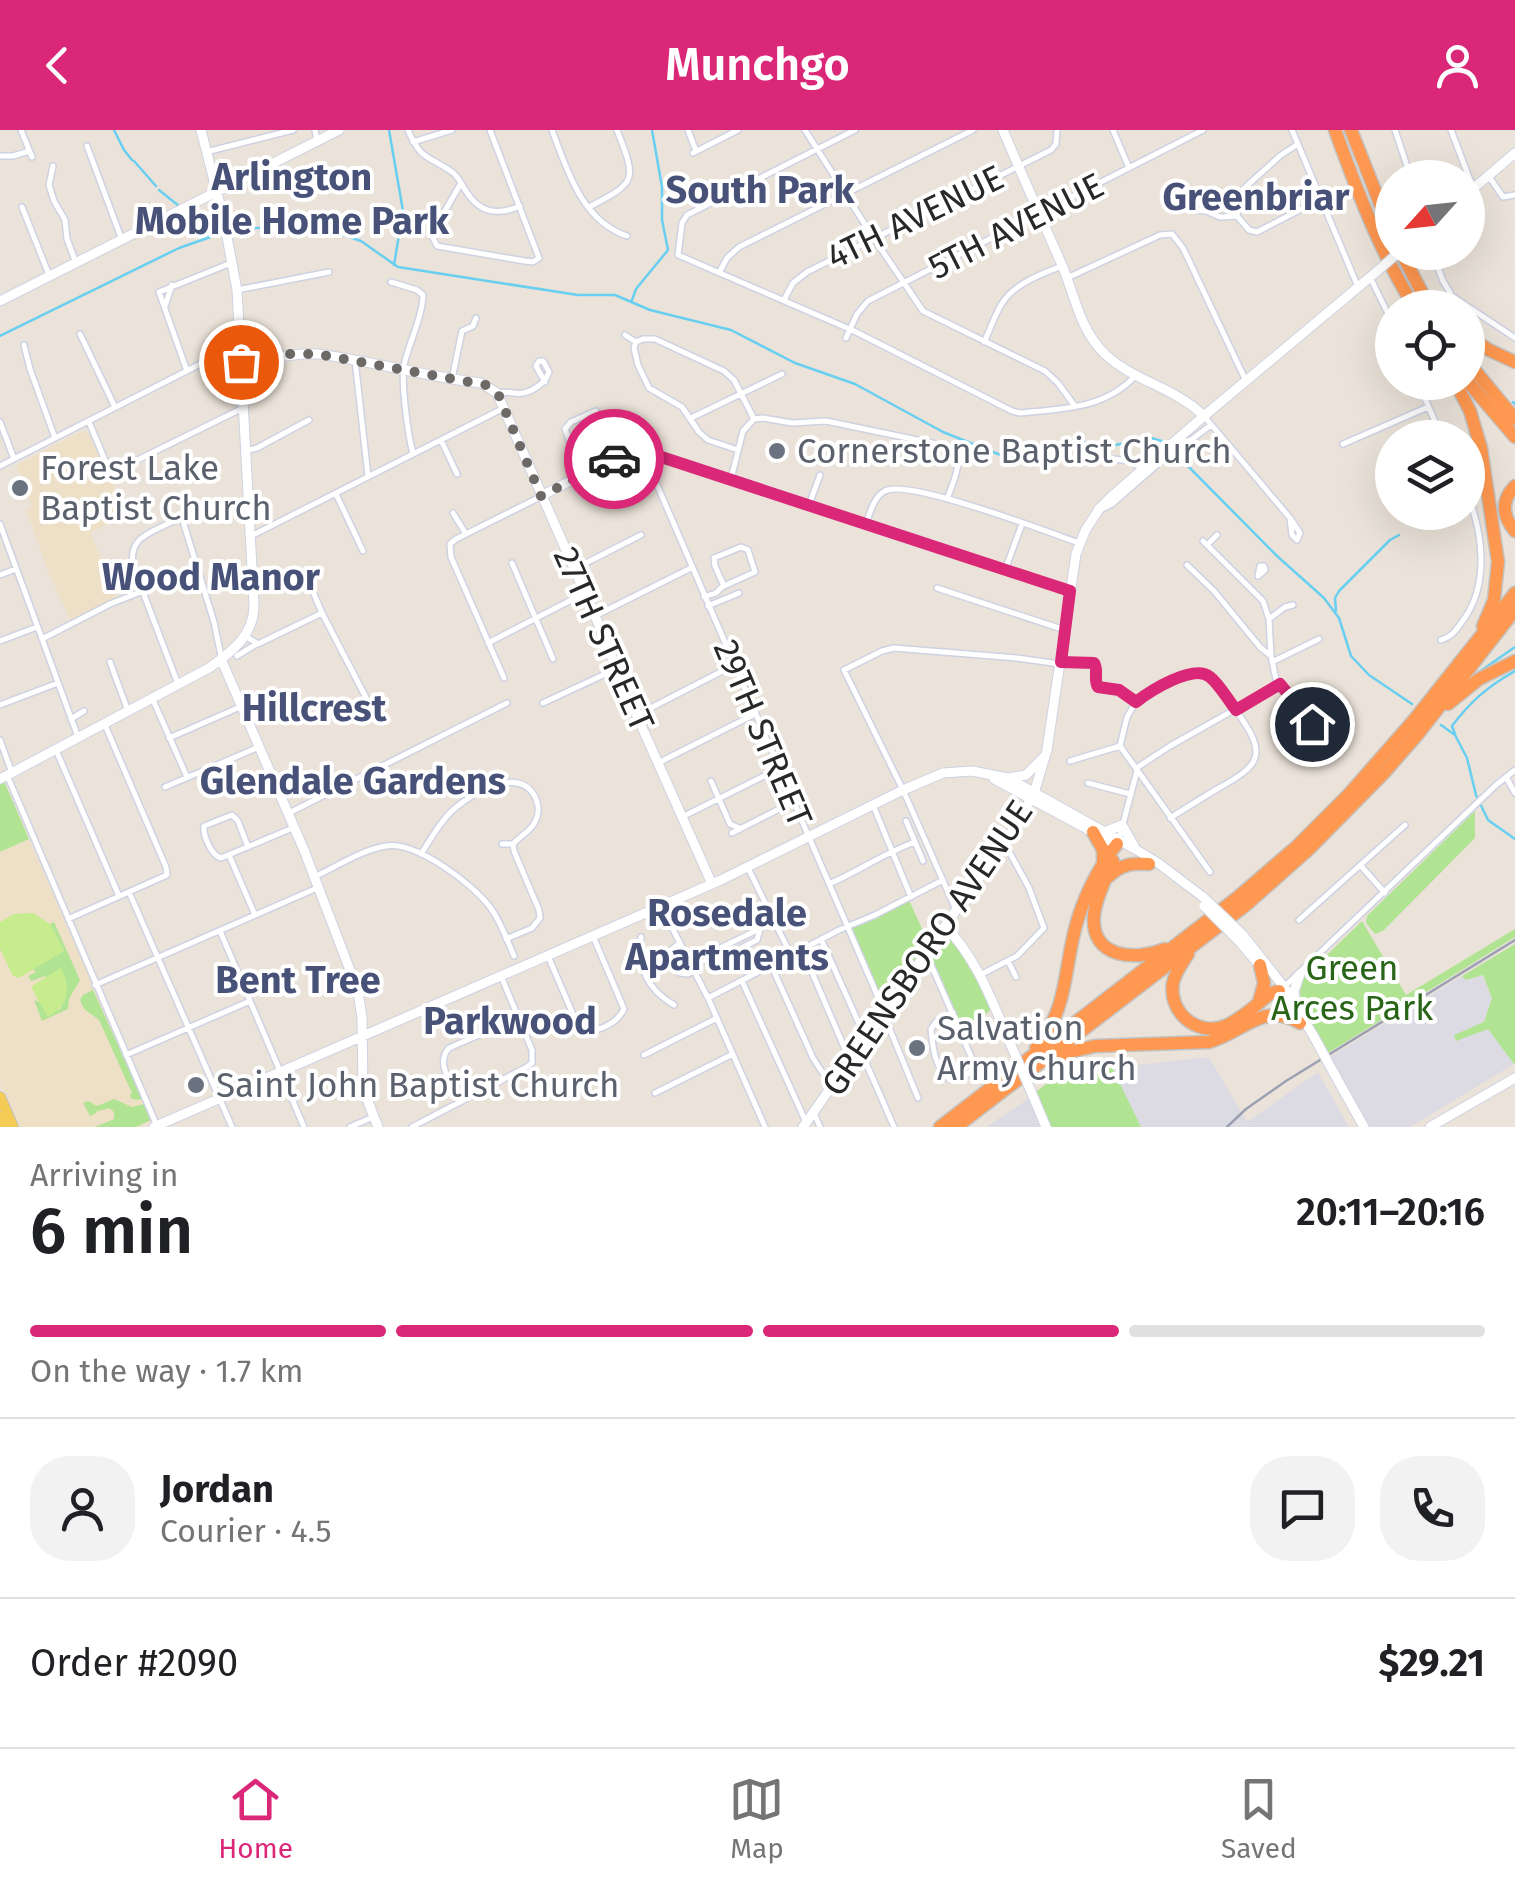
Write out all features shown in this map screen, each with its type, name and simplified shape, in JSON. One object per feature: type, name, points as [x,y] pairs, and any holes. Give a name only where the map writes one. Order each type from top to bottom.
[{"type":"highway","points":[[1335,130],[1371,224],[1406,290]]},
{"type":"highway","points":[[1351,130],[1375,191]]},
{"type":"highway","points":[[1485,345],[1515,362]]},
{"type":"highway","points":[[1485,383],[1515,419]]},
{"type":"highway","points":[[1465,400],[1481,448],[1498,562],[1490,612],[1465,657]]},
{"type":"highway","points":[[1483,400],[1515,437]]},
{"type":"highway","points":[[1515,486],[1506,498],[1504,510],[1515,531]]},
{"type":"highway","points":[[956,1127],[1258,880],[1323,820],[1414,720],[1515,593]]},
{"type":"highway","points":[[940,1127],[1261,893],[1383,774],[1515,610]]},
{"type":"highway","points":[[1418,734],[1463,690],[1515,661]]},
{"type":"highway","points":[[1100,832],[1104,873],[1094,920],[1103,944],[1117,954],[1134,957],[1176,944]]},
{"type":"highway","points":[[1031,1062],[1062,1002],[1076,926],[1118,842]]},
{"type":"highway","points":[[1104,873],[1126,864],[1150,864]]},
{"type":"highway","points":[[1195,944],[1173,985],[1174,1002],[1182,1017],[1196,1026],[1226,1026],[1282,989]]},
{"type":"highway","points":[[1258,1003],[1264,983],[1260,965]]},
{"type":"highway","points":[[1241,1027],[1282,989]]},
{"type":"highway","points":[[1031,1062],[1108,1045],[1197,1044],[1276,1014],[1300,1023]]},
{"type":"main road","points":[[201,130],[233,262],[244,408],[254,613],[230,675]]},
{"type":"main road","points":[[0,300],[217,193],[316,136],[339,130]]},
{"type":"main road","points":[[1003,130],[1093,340],[1113,361],[1192,404],[1204,416]]},
{"type":"main road","points":[[1485,178],[1515,153]]},
{"type":"main road","name":"GREENSBORO AVENUE","points":[[805,1125],[1017,824],[1032,796],[1046,754],[1080,543],[1099,509],[1379,270]]},
{"type":"main road","points":[[241,358],[258,360],[304,353],[481,384],[497,393]]},
{"type":"main road","name":"27TH STREET","points":[[497,393],[712,884]]},
{"type":"main road","points":[[541,496],[627,452],[645,451],[1070,591]]},
{"type":"main road","points":[[6,776],[236,652]]},
{"type":"main road","points":[[222,659],[289,813],[358,990],[363,1087],[375,1122]]},
{"type":"main road","points":[[209,668],[222,669],[230,675]]},
{"type":"main road","points":[[1010,782],[1030,772],[1046,754]]},
{"type":"main road","points":[[156,1126],[712,884],[943,773],[984,773],[1010,782],[1118,842],[1201,899]]},
{"type":"main road","points":[[1040,776],[1051,806]]},
{"type":"main road","points":[[1010,782],[1018,802],[1017,824]]},
{"type":"main road","points":[[1017,824],[1028,814],[1051,806]]},
{"type":"main road","points":[[1100,832],[1122,825],[1135,848]]},
{"type":"main road","points":[[1118,842],[1158,863],[1240,938],[1296,1007],[1361,1127]]},
{"type":"main road","points":[[945,926],[963,944],[980,975],[1046,1127]]},
{"type":"main road","points":[[1240,938],[1282,989],[1311,1036]]},
{"type":"main road","points":[[1296,1007],[1294,992],[1300,974]]},
{"type":"main road","points":[[362,1018],[380,1030]]},
{"type":"main road","points":[[1430,1127],[1515,1078]]},
{"type":"main road","points":[[0,1098],[13,1127]]},
{"type":"main road","points":[[0,1117],[4,1127]]},
{"type":"street","points":[[0,156],[30,154],[21,130]]},
{"type":"street","points":[[206,152],[293,130]]},
{"type":"street","points":[[408,130],[422,156],[452,172],[472,200],[489,212],[501,213],[520,206]]},
{"type":"street","points":[[413,142],[452,130]]},
{"type":"street","points":[[461,183],[434,230],[432,238],[437,246],[525,261],[542,260],[490,130]]},
{"type":"street","points":[[552,130],[576,190],[588,207],[628,236]]},
{"type":"street","points":[[588,207],[617,192],[629,179],[630,166],[618,130]]},
{"type":"street","points":[[688,130],[694,152],[738,130]]},
{"type":"street","points":[[805,130],[920,308],[1045,371],[1074,406]]},
{"type":"street","points":[[855,130],[687,215],[682,222],[678,255],[850,329],[1008,410],[1020,413],[1088,405],[1115,393],[1136,374]]},
{"type":"street","points":[[719,273],[736,249],[973,130]]},
{"type":"street","name":"4TH AVENUE","points":[[784,301],[793,283],[806,272],[1051,150],[1056,144],[1057,130]]},
{"type":"street","points":[[1113,130],[1128,168]]},
{"type":"street","name":"5TH AVENUE","points":[[846,338],[859,310],[868,301],[1203,130]]},
{"type":"street","points":[[1292,130],[1358,287]]},
{"type":"street","points":[[1395,130],[1406,160]]},
{"type":"street","points":[[1452,130],[1461,160]]},
{"type":"street","points":[[1298,144],[1240,192],[1237,216],[1248,230],[1257,232],[1321,199]]},
{"type":"street","points":[[86,146],[122,240]]},
{"type":"street","points":[[53,166],[49,185],[65,220],[76,263]]},
{"type":"street","points":[[1488,175],[1503,197],[1515,195]]},
{"type":"street","points":[[22,207],[49,275]]},
{"type":"street","points":[[1206,211],[1220,217],[1237,216]]},
{"type":"street","points":[[1067,278],[1160,234],[1172,234],[1246,381]]},
{"type":"street","points":[[187,370],[159,292],[233,262]]},
{"type":"street","points":[[984,342],[1011,293],[1062,266]]},
{"type":"street","points":[[1439,270],[1452,296],[1515,338]]},
{"type":"street","points":[[236,290],[329,272]]},
{"type":"street","points":[[1373,275],[1379,290]]},
{"type":"street","points":[[391,282],[423,296],[403,370],[414,454]]},
{"type":"street","points":[[452,379],[462,332],[473,326],[476,318]]},
{"type":"street","points":[[80,334],[116,407]]},
{"type":"street","points":[[626,335],[636,342],[651,338],[728,374],[754,419]]},
{"type":"street","points":[[636,342],[638,366],[646,385],[682,407],[708,440],[738,450]]},
{"type":"street","points":[[24,346],[56,438]]},
{"type":"street","points":[[0,466],[218,356],[241,358]]},
{"type":"street","points":[[355,360],[369,478]]},
{"type":"street","points":[[691,418],[782,374]]},
{"type":"street","points":[[497,393],[523,393],[544,382]]},
{"type":"street","points":[[1425,400],[1434,420]]},
{"type":"street","points":[[1343,444],[1428,407]]},
{"type":"street","points":[[89,422],[107,466],[115,471],[244,408]]},
{"type":"street","points":[[250,536],[502,408]]},
{"type":"street","points":[[584,474],[564,429],[596,411]]},
{"type":"street","points":[[1204,416],[1290,518]]},
{"type":"street","points":[[731,479],[742,431],[754,419],[792,423],[826,420],[951,447],[959,462],[947,499]]},
{"type":"street","points":[[245,451],[309,420]]},
{"type":"street","points":[[0,422],[14,459]]},
{"type":"street","points":[[1099,509],[1105,510],[1183,442],[1212,425]]},
{"type":"street","points":[[441,440],[457,474]]},
{"type":"street","name":"29TH STREET","points":[[645,451],[918,1098]]},
{"type":"street","points":[[1079,455],[1130,461],[1143,469]]},
{"type":"street","points":[[808,505],[820,474]]},
{"type":"street","points":[[866,524],[878,497],[888,489],[908,489],[1080,543]]},
{"type":"street","points":[[336,494],[363,551]]},
{"type":"street","points":[[504,678],[451,556],[450,544],[541,496]]},
{"type":"street","points":[[178,684],[132,561],[134,545],[143,536],[202,510],[249,507]]},
{"type":"street","points":[[453,513],[466,534]]},
{"type":"street","points":[[181,517],[222,659]]},
{"type":"street","points":[[0,524],[78,738]]},
{"type":"street","points":[[1006,570],[1022,524]]},
{"type":"street","points":[[1441,640],[1449,638],[1468,614],[1480,578],[1476,530]]},
{"type":"street","points":[[574,569],[641,535]]},
{"type":"street","points":[[1217,536],[1205,543],[1264,601],[1271,659],[1280,684],[1312,724]]},
{"type":"street","points":[[704,597],[755,572],[746,547],[714,558],[724,586]]},
{"type":"street","points":[[512,564],[554,659]]},
{"type":"street","points":[[1187,564],[1271,659]]},
{"type":"street","points":[[595,616],[692,568]]},
{"type":"street","points":[[0,575],[16,569]]},
{"type":"street","points":[[306,575],[375,716]]},
{"type":"street","points":[[1249,584],[1258,576]]},
{"type":"street","points":[[937,588],[1065,630]]},
{"type":"street","points":[[42,638],[143,592]]},
{"type":"street","points":[[488,642],[584,593]]},
{"type":"street","points":[[708,606],[739,593]]},
{"type":"street","points":[[1269,619],[1293,605]]},
{"type":"street","points":[[236,652],[322,613]]},
{"type":"street","points":[[0,640],[37,626]]},
{"type":"street","points":[[245,636],[258,644]]},
{"type":"street","points":[[1271,659],[1320,639]]},
{"type":"street","points":[[956,910],[844,670],[894,648],[1094,663],[1098,687],[1119,690],[1136,702]]},
{"type":"street","points":[[110,662],[128,712]]},
{"type":"street","points":[[636,715],[734,665]]},
{"type":"street","points":[[543,703],[616,669]]},
{"type":"street","points":[[1170,818],[1240,778],[1252,765],[1256,753],[1255,740],[1236,710],[1212,678],[1197,672],[1136,702],[1127,717],[1120,746],[1145,783],[1170,818],[1210,872]]},
{"type":"street","points":[[0,705],[58,683]]},
{"type":"street","points":[[1118,842],[1136,770],[1170,746],[1280,684]]},
{"type":"street","points":[[152,700],[187,777]]},
{"type":"street","points":[[289,813],[508,703]]},
{"type":"street","points":[[170,738],[242,706]]},
{"type":"street","points":[[71,718],[84,712]]},
{"type":"street","points":[[658,763],[755,714]]},
{"type":"street","points":[[68,919],[167,875],[105,724]]},
{"type":"street","points":[[0,740],[6,776],[156,1126]]},
{"type":"street","points":[[1070,761],[1120,746]]},
{"type":"street","points":[[165,787],[258,747]]},
{"type":"street","points":[[56,750],[119,896]]},
{"type":"street","points":[[682,817],[779,769]]},
{"type":"street","points":[[1282,989],[1515,770]]},
{"type":"street","points":[[1506,777],[1515,792]]},
{"type":"street","points":[[711,781],[730,824],[742,828]]},
{"type":"street","points":[[422,854],[453,810],[471,798],[514,782],[526,786],[537,803],[538,816],[513,844],[502,844]]},
{"type":"street","points":[[1088,783],[1130,794]]},
{"type":"street","points":[[1132,785],[1145,783]]},
{"type":"street","points":[[732,833],[793,802]]},
{"type":"street","points":[[872,805],[911,897]]},
{"type":"street","points":[[248,847],[232,814],[204,826],[214,854],[221,858],[248,847],[294,827]]},
{"type":"street","points":[[906,821],[923,861]]},
{"type":"street","points":[[1300,920],[1405,825]]},
{"type":"street","points":[[829,884],[915,842]]},
{"type":"street","points":[[980,975],[1008,961],[1044,928],[1004,842]]},
{"type":"street","points":[[506,939],[532,928],[540,918],[513,844]]},
{"type":"street","points":[[95,984],[255,915],[366,852],[386,845],[404,846],[422,854],[480,894],[495,914],[514,956]]},
{"type":"street","points":[[229,855],[255,915]]},
{"type":"street","points":[[1361,866],[1384,893]]},
{"type":"street","points":[[747,868],[791,955]]},
{"type":"street","points":[[708,998],[942,880]]},
{"type":"street","points":[[129,892],[232,1127]]},
{"type":"street","points":[[662,906],[765,1127]]},
{"type":"street","points":[[680,943],[670,950],[672,964],[680,973],[688,974],[718,954],[718,949],[774,922]]},
{"type":"street","points":[[220,930],[304,1127]]},
{"type":"street","points":[[548,956],[576,1022],[585,1032],[594,1031],[620,1017],[624,1009],[593,936]]},
{"type":"street","points":[[641,937],[639,960],[647,977],[657,995],[674,1006]]},
{"type":"street","points":[[821,939],[894,1127]]},
{"type":"street","points":[[805,948],[850,1062]]},
{"type":"street","points":[[926,953],[953,1014],[974,1065],[959,1080],[950,1080],[941,1071],[934,1055],[931,1029],[953,1014]]},
{"type":"street","points":[[1008,961],[1016,976]]},
{"type":"street","points":[[647,977],[672,964]]},
{"type":"street","points":[[772,965],[813,1058],[835,1084]]},
{"type":"street","points":[[412,1127],[532,1063],[534,1054],[501,976]]},
{"type":"street","points":[[742,981],[805,1125]]},
{"type":"street","points":[[126,1056],[250,1001]]},
{"type":"street","points":[[458,1103],[442,1063],[443,1054],[518,1018]]},
{"type":"street","points":[[644,1055],[717,1018]]},
{"type":"street","points":[[655,1093],[733,1054]]},
{"type":"street","points":[[814,1113],[820,1127]]},
{"type":"street","points":[[350,1127],[375,1122]]},
{"type":"shaded area","points":[[82,431],[89,434],[124,515],[91,533],[116,598],[71,622],[26,510],[32,507],[16,465]]},
{"type":"shaded area","points":[[29,839],[152,1122],[141,1127],[18,1127],[0,1083],[0,852]]},
{"type":"shaded area","points":[[1482,975],[1492,998],[1484,1022],[1455,1035],[1457,1040],[1488,1029],[1514,1064],[1410,1127],[1369,1127],[1330,1057],[1462,976],[1467,980]]},
{"type":"shaded area","points":[[1209,1057],[1247,1122],[1318,1072],[1349,1127],[986,1127],[1081,1063],[1109,1061],[1131,1066]]},
{"type":"green space","points":[[4,781],[29,839],[0,852],[0,783]]},
{"type":"green space","points":[[1475,811],[1475,838],[1383,931],[1375,934],[1366,923],[1367,916]]},
{"type":"green space","points":[[908,898],[930,946],[945,926],[994,1007],[962,1035],[927,954],[885,1013],[848,927]]},
{"type":"green space","points":[[33,913],[50,924],[64,951],[19,978],[13,976],[0,949],[0,922],[14,914]]},
{"type":"green space","name":"Green Arces Park","points":[[1362,921],[1406,995],[1515,929],[1515,937],[1328,1053],[1302,1007],[1301,987],[1304,977]]},
{"type":"green space","points":[[54,922],[80,980],[68,1009],[42,1021],[34,1000],[59,1010],[66,998],[45,976],[31,981],[28,976],[64,951],[50,924]]},
{"type":"green space","points":[[1515,944],[1514,1064],[1488,1029],[1456,1041],[1454,1035],[1484,1022],[1492,998],[1483,975],[1466,980],[1462,976]]},
{"type":"green space","points":[[61,968],[66,996],[48,1017],[33,985]]},
{"type":"green space","points":[[93,990],[140,1100],[132,1099],[99,1020],[84,1009],[80,1000]]},
{"type":"green space","points":[[1109,1061],[1141,1127],[1045,1127],[1032,1095],[1067,1071]]},
{"type":"green space","points":[[114,1099],[132,1107],[144,1104],[151,1120],[136,1127],[95,1127],[114,1119],[114,1112],[109,1108],[90,1116],[83,1103],[88,1101],[97,1106]]},
{"type":"waterway","points":[[114,130],[132,160]]},
{"type":"waterway","points":[[389,130],[403,211],[394,265]]},
{"type":"waterway","points":[[632,300],[636,289],[668,250],[652,130]]},
{"type":"waterway","points":[[134,161],[156,186]]},
{"type":"waterway","points":[[159,190],[179,206]]},
{"type":"waterway","points":[[188,211],[209,236]]},
{"type":"waterway","points":[[235,230],[309,223],[361,241],[398,267],[578,295],[615,295],[650,310],[731,330],[795,363],[855,384],[943,432],[1003,456],[1014,457],[1043,444],[1116,445],[1148,437],[1165,442]]},
{"type":"waterway","points":[[0,336],[179,248],[222,233]]},
{"type":"waterway","points":[[1175,453],[1324,598],[1339,618],[1351,656],[1369,675],[1412,704]]},
{"type":"waterway","points":[[1336,611],[1339,591],[1399,535]]},
{"type":"waterway","points":[[1479,672],[1515,647]]},
{"type":"waterway","points":[[1455,734],[1452,726],[1466,709],[1515,671]]},
{"type":"waterway","points":[[1441,725],[1455,735],[1467,758],[1476,795],[1488,820],[1515,839]]},
{"type":"railway","points":[[1227,1127],[1286,1081],[1515,940]]},
{"type":"way so far","points":[[241,362],[241,358],[317,354],[486,385],[499,396],[541,496],[614,459]]},
{"type":"place","name":"Cornerstone Baptist Church","points":[[777,451]]},
{"type":"place","name":"Forest Lake Baptist Church","points":[[20,488]]},
{"type":"place","name":"Salvation Army Church","points":[[917,1048]]},
{"type":"place","name":"Saint John Baptist Church","points":[[196,1085]]},
{"type":"district","name":"South Park","points":[[760,190]]},
{"type":"district","name":"Greenbriar","points":[[1256,197]]},
{"type":"district","name":"Arlington Mobile Home Park","points":[[292,198]]},
{"type":"district","name":"Wood Manor","points":[[211,577]]},
{"type":"district","name":"Hillcrest","points":[[314,708]]},
{"type":"district","name":"Glendale Gardens","points":[[353,781]]},
{"type":"district","name":"Rosedale Apartments","points":[[727,934]]},
{"type":"district","name":"Bent Tree","points":[[298,980]]},
{"type":"district","name":"Parkwood","points":[[510,1021]]},
{"type":"route","points":[[614,459],[631,451],[646,452],[1070,591],[1061,662],[1094,663],[1098,687],[1115,688],[1136,702],[1188,673],[1201,672],[1212,678],[1236,710],[1280,684],[1312,724]]}]
